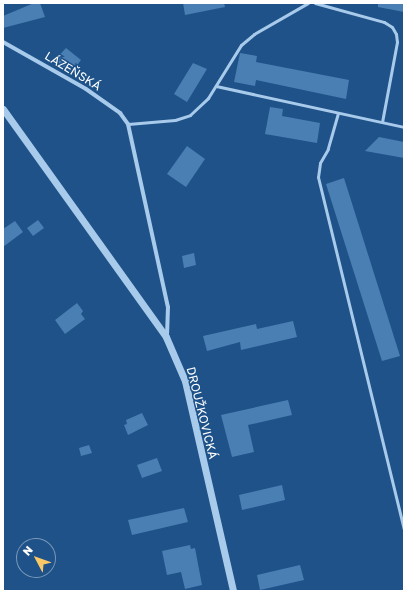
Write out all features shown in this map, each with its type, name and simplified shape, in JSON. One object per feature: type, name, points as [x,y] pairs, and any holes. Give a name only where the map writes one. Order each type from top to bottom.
[{"type":"street","name":"LÁZEŇSKÁ","points":[[3,42],[86,89],[120,113],[128,124]]},
{"type":"street","points":[[3,109],[166,337]]},
{"type":"street","name":"DROUŽKOVICKÁ","points":[[128,124],[168,307],[166,337],[185,381],[233,591]]},
{"type":"lane","points":[[128,124],[183,119],[200,108],[216,86],[241,45],[254,34],[308,3]]},
{"type":"lane","points":[[315,3],[384,22],[392,27],[396,34],[397,42],[382,122]]},
{"type":"lane","points":[[216,86],[404,127]]},
{"type":"lane","points":[[338,113],[328,149],[320,163],[318,177],[404,529]]},
{"type":"building","points":[[34,3],[40,3],[45,17],[3,28],[3,16]]},
{"type":"building","points":[[183,3],[224,3],[225,7],[185,15]]},
{"type":"building","points":[[378,3],[404,3],[404,12],[378,7]]},
{"type":"building","points":[[66,48],[81,60],[71,73],[55,60]]},
{"type":"building","points":[[240,53],[257,56],[256,62],[349,80],[346,99],[256,80],[255,86],[234,82]]},
{"type":"building","points":[[193,63],[207,69],[187,102],[174,94]]},
{"type":"building","points":[[270,107],[283,109],[282,116],[320,123],[317,143],[265,134]]},
{"type":"building","points":[[379,137],[404,142],[404,158],[365,151]]},
{"type":"building","points":[[187,146],[205,159],[186,187],[167,174]]},
{"type":"building","points":[[344,178],[400,356],[382,361],[326,184]]},
{"type":"building","points":[[38,220],[44,228],[33,236],[27,228]]},
{"type":"building","points":[[15,221],[23,232],[3,247],[3,229]]},
{"type":"building","points":[[194,253],[196,265],[184,268],[182,256]]},
{"type":"building","points":[[77,303],[83,311],[81,314],[85,319],[65,334],[55,320]]},
{"type":"building","points":[[293,321],[297,337],[241,350],[240,342],[207,351],[203,336],[256,324],[257,329]]},
{"type":"building","points":[[288,400],[292,415],[248,425],[254,452],[232,457],[221,415]]},
{"type":"building","points":[[142,413],[148,425],[128,435],[124,425],[127,424],[126,420]]},
{"type":"building","points":[[89,445],[92,453],[81,456],[79,448]]},
{"type":"building","points":[[157,458],[162,471],[142,478],[137,465]]},
{"type":"building","points":[[282,485],[285,500],[242,510],[239,495]]},
{"type":"building","points":[[184,508],[188,522],[132,535],[128,520]]},
{"type":"building","points":[[190,545],[191,549],[195,548],[202,585],[185,589],[181,572],[167,575],[162,551]]},
{"type":"building","points":[[300,565],[304,580],[260,590],[257,575]]}]
